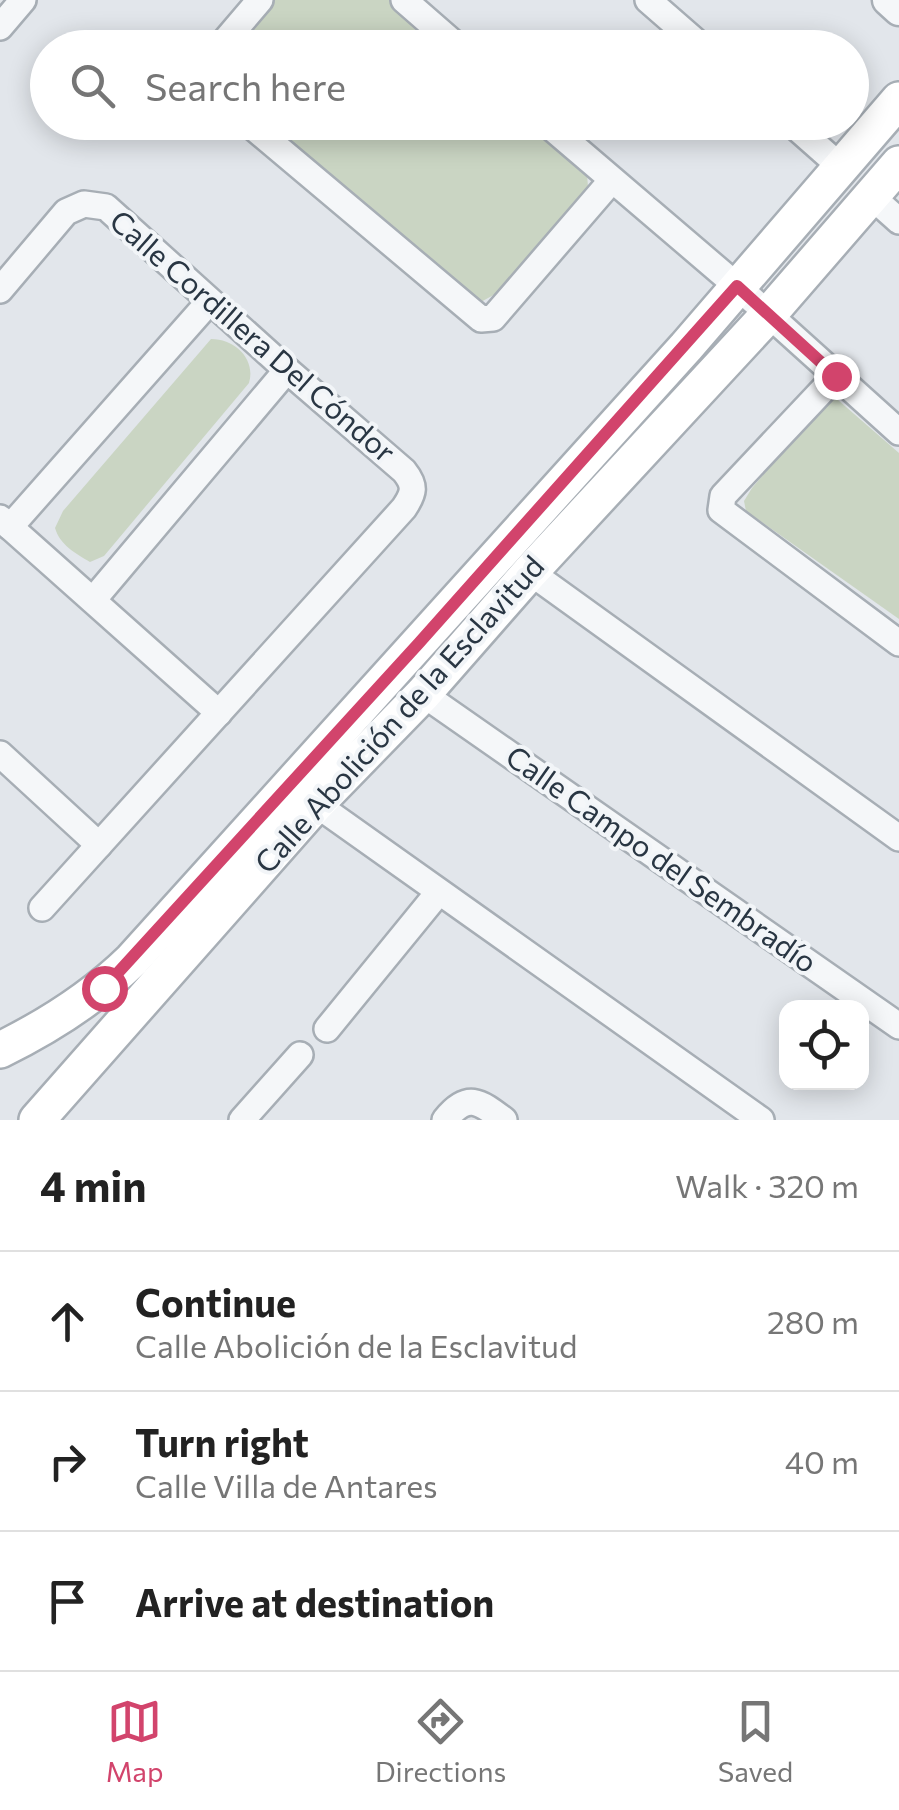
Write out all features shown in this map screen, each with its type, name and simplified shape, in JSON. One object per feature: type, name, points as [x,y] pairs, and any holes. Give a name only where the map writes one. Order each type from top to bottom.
[{"type":"main road","name":"Calle Abolición de la Esclavitud","points":[[869,134],[899,100]]},
{"type":"main road","name":"Calle Abolición de la Esclavitud","points":[[0,1050],[104,988],[132,960],[864,140]]},
{"type":"main road","name":"Calle Abolición de la Esclavitud","points":[[37,1120],[316,804],[423,694],[530,572],[769,314],[899,164]]},
{"type":"street","points":[[0,26],[23,0]]},
{"type":"street","points":[[234,30],[260,0]]},
{"type":"street","points":[[404,0],[438,30]]},
{"type":"street","points":[[648,0],[682,30]]},
{"type":"street","points":[[888,0],[899,10]]},
{"type":"street","points":[[268,140],[481,319],[493,318],[612,180]]},
{"type":"street","points":[[566,140],[769,314],[899,432]]},
{"type":"street","points":[[811,140],[841,166]]},
{"type":"street","points":[[871,196],[899,221]]},
{"type":"street","name":"Calle Cordillera Del Cóndor","points":[[0,290],[66,212],[94,203],[106,207],[209,302],[404,470],[413,493],[404,508],[42,908]]},
{"type":"street","points":[[209,302],[5,523],[219,713]]},
{"type":"street","points":[[92,600],[287,370]]},
{"type":"street","points":[[836,376],[723,496],[721,510],[899,644]]},
{"type":"street","points":[[530,572],[899,838]]},
{"type":"street","name":"Calle Campo del Sembradío","points":[[423,694],[899,1026]]},
{"type":"street","points":[[0,754],[100,846]]},
{"type":"street","points":[[316,804],[760,1120]]},
{"type":"street","points":[[328,1029],[438,893]]},
{"type":"street","points":[[242,1120],[300,1054]]},
{"type":"street","points":[[445,1120],[464,1102],[485,1105],[504,1120]]},
{"type":"green space","points":[[269,0],[389,0],[423,30],[243,30]]},
{"type":"green space","points":[[289,140],[548,140],[587,174],[588,187],[499,292],[479,303],[461,295]]},
{"type":"green space","points":[[211,339],[242,352],[250,366],[249,383],[104,556],[90,562],[57,534],[55,528],[63,511]]},
{"type":"green space","points":[[829,397],[838,400],[899,453],[899,619],[746,511],[744,501],[752,488]]},
{"type":"route","points":[[104,988],[737,286],[836,376]]}]
